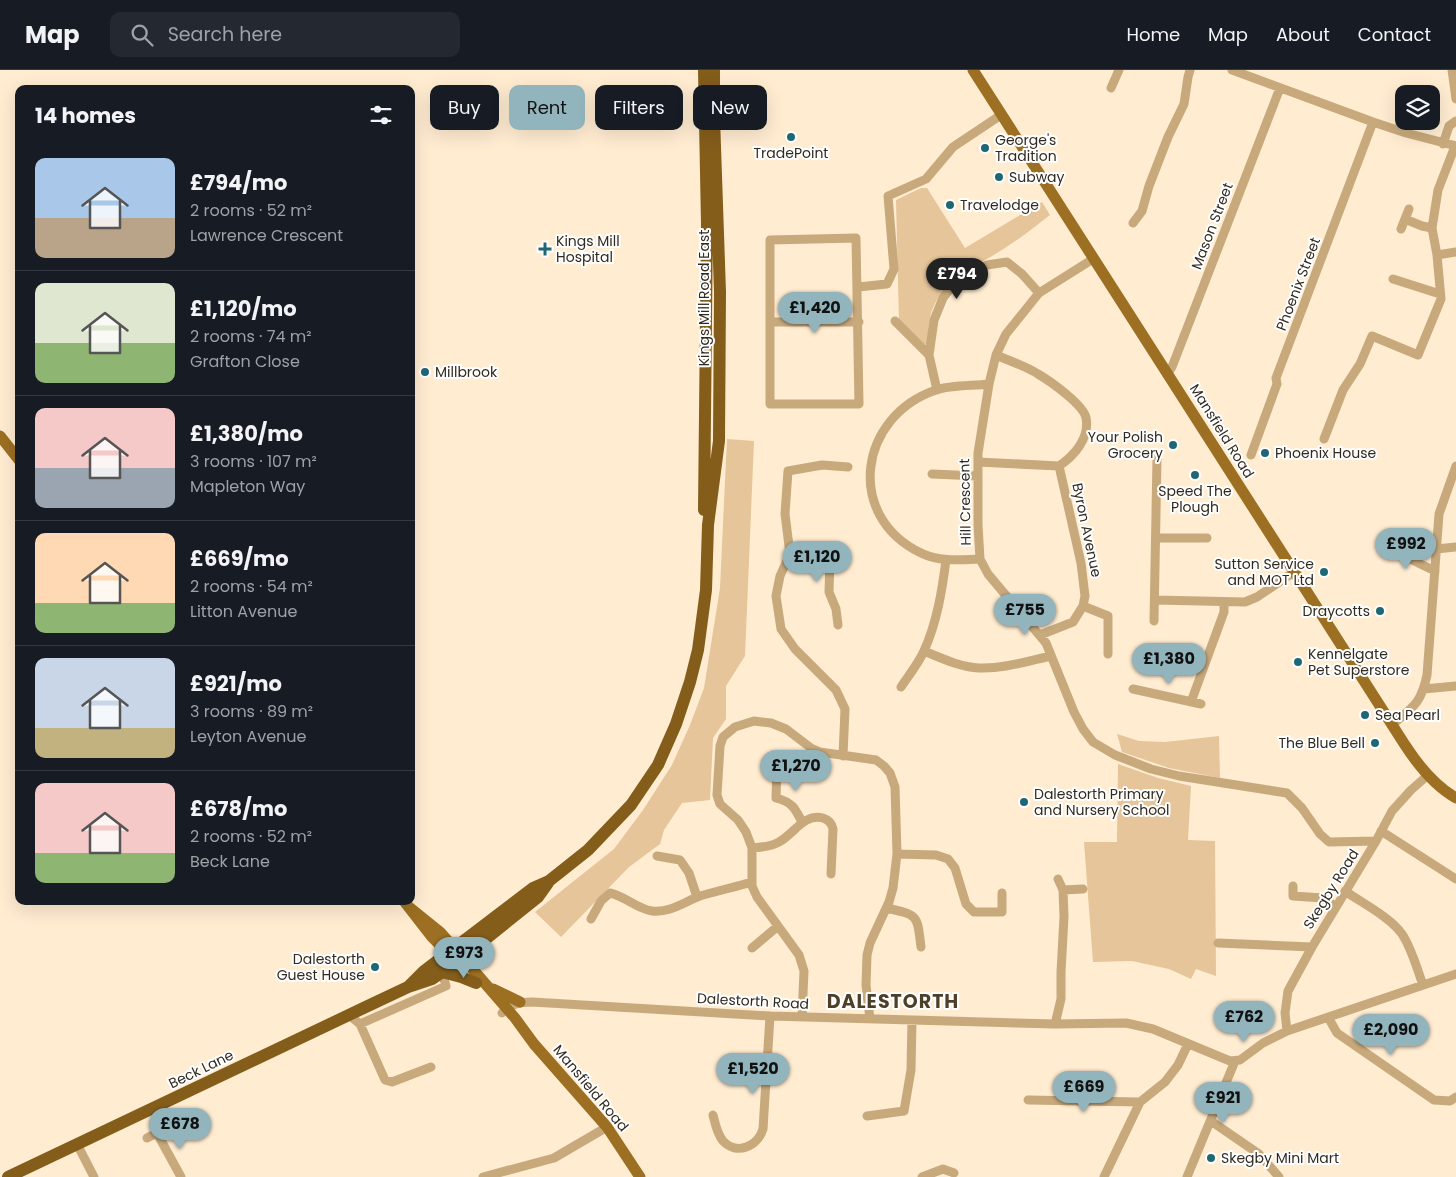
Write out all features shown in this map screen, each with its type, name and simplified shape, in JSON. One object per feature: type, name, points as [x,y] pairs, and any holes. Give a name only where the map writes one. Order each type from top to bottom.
[{"type":"highway","name":"Kings Mill Road East","points":[[704,70],[707,224],[704,506],[708,526]]},
{"type":"highway","name":"Kings Mill Road East","points":[[456,956],[533,888],[549,881],[588,850],[631,806],[658,765],[676,724],[690,682],[698,650],[706,590],[708,526],[719,441],[720,292],[714,70]]},
{"type":"highway","name":"Beck Lane","points":[[8,1177],[408,987],[432,979],[442,972],[456,956]]},
{"type":"highway","name":"Beck Lane","points":[[408,987],[424,971],[456,956]]},
{"type":"highway","points":[[442,972],[481,984]]},
{"type":"main road","name":"Mansfield Road","points":[[973,70],[1410,753],[1428,775],[1448,794],[1456,798]]},
{"type":"main road","points":[[0,436],[15,455]]},
{"type":"main road","name":"Mansfield Road","points":[[408,905],[432,937],[456,956],[607,1127],[640,1177]]},
{"type":"main road","points":[[481,984],[520,1002]]},
{"type":"street","points":[[1111,88],[1119,70]]},
{"type":"street","points":[[1133,223],[1142,211],[1152,177],[1168,136],[1184,104],[1190,70]]},
{"type":"street","points":[[1232,70],[1373,122],[1455,146],[1438,190],[1432,228],[1437,255],[1441,299],[1418,355],[1372,336],[1360,364],[1343,390],[1324,440]]},
{"type":"street","points":[[1452,70],[1456,100]]},
{"type":"street","name":"Mason Street","points":[[1168,373],[1172,367],[1280,88]]},
{"type":"street","points":[[858,287],[887,284],[894,269],[888,196],[926,179],[953,148],[1002,115]]},
{"type":"street","points":[[1443,144],[1449,126],[1456,121]]},
{"type":"street","name":"Phoenix Street","points":[[1251,455],[1277,384],[1276,378],[1373,122]]},
{"type":"street","points":[[1401,230],[1409,209]]},
{"type":"street","points":[[1405,219],[1432,228]]},
{"type":"street","points":[[856,238],[858,287],[859,404],[770,404],[770,240],[856,238]]},
{"type":"street","points":[[1437,255],[1456,252]]},
{"type":"street","name":"Hill Crescent","points":[[1094,259],[1039,293],[1006,334],[996,355],[982,422],[978,462],[980,559],[988,574],[1046,643],[1074,712],[1093,742],[1106,751],[1151,769],[1179,776],[1287,793],[1302,808],[1320,834],[1329,842],[1376,841]]},
{"type":"street","points":[[936,390],[929,355],[934,320],[943,298],[954,285],[987,265],[1006,262],[1022,274],[1039,293]]},
{"type":"street","points":[[1393,279],[1440,294]]},
{"type":"street","points":[[895,321],[929,355]]},
{"type":"street","points":[[771,322],[859,322]]},
{"type":"street","points":[[978,462],[1059,466],[1077,450],[1087,426],[1086,416],[1079,407],[1038,374],[996,355]]},
{"type":"street","points":[[980,559],[946,560],[922,553],[899,540],[883,522],[874,504],[871,484],[871,460],[878,438],[894,417],[910,403],[936,390],[989,384]]},
{"type":"street","points":[[1154,621],[1157,458]]},
{"type":"street","points":[[843,756],[845,709],[840,696],[825,677],[795,649],[781,629],[776,596],[780,576],[790,554],[785,514],[788,470],[822,465],[848,467]]},
{"type":"street","name":"Byron Avenue","points":[[1059,466],[1083,577],[1085,596],[1083,606]]},
{"type":"street","points":[[1392,725],[1417,704],[1424,689],[1427,675],[1438,514],[1456,466]]},
{"type":"street","points":[[932,474],[978,476]]},
{"type":"street","points":[[1157,538],[1207,538]]},
{"type":"street","points":[[1436,549],[1456,547]]},
{"type":"street","points":[[1387,548],[1435,570]]},
{"type":"street","points":[[790,554],[830,558],[829,592],[836,609],[838,625]]},
{"type":"street","points":[[901,687],[924,651],[941,599],[946,560]]},
{"type":"street","points":[[1155,600],[1245,602],[1257,598],[1294,572]]},
{"type":"street","points":[[1133,689],[1196,703],[1224,612],[1224,602]]},
{"type":"street","points":[[1040,635],[1073,622],[1083,606],[1108,616],[1108,654]]},
{"type":"street","points":[[924,651],[950,662],[979,668],[1015,664],[1051,656]]},
{"type":"street","points":[[1424,689],[1456,686]]},
{"type":"street","points":[[802,1017],[804,971],[800,956],[757,897],[752,882],[752,848],[746,832],[738,820],[720,804],[717,796],[720,746],[723,737],[735,727],[754,721],[771,723],[786,730],[811,748],[820,752],[876,760],[890,773],[896,787],[897,854],[892,888],[886,908],[870,943],[867,956],[866,985],[870,1019]]},
{"type":"street","points":[[778,766],[776,798],[787,800],[793,806],[802,822]]},
{"type":"street","name":"Skegby Road","points":[[1287,1031],[1285,1013],[1288,992],[1312,946],[1392,812],[1411,790],[1428,775]]},
{"type":"street","points":[[752,848],[778,843],[802,822],[819,817],[826,819],[832,825],[831,874]]},
{"type":"street","points":[[1381,831],[1456,879]]},
{"type":"street","points":[[897,854],[936,855],[948,859],[955,868],[966,904],[974,912],[1002,912],[1002,893]]},
{"type":"street","points":[[657,856],[680,860],[689,873],[698,897]]},
{"type":"street","points":[[1055,1024],[1061,999],[1063,890],[1058,879]]},
{"type":"street","points":[[591,918],[601,900],[610,893],[618,894],[636,905],[653,911],[666,911],[698,897],[752,882]]},
{"type":"street","points":[[1293,886],[1293,896],[1323,898],[1335,906]]},
{"type":"street","points":[[1063,890],[1083,889]]},
{"type":"street","points":[[1345,892],[1391,923],[1401,933],[1408,945],[1423,985]]},
{"type":"street","points":[[886,908],[910,913],[913,916],[918,924],[921,947]]},
{"type":"street","points":[[752,948],[778,926]]},
{"type":"street","points":[[1218,943],[1312,946]]},
{"type":"street","points":[[360,1024],[446,986],[442,972]]},
{"type":"street","points":[[1187,1177],[1235,1061],[1246,1057],[1263,1043],[1287,1031],[1456,974]]},
{"type":"street","points":[[505,1011],[512,1004],[520,1002]]},
{"type":"street","name":"Dalestorth Road","points":[[520,1002],[770,1016],[1055,1024],[1126,1023],[1153,1029],[1230,1062],[1235,1061]]},
{"type":"street","points":[[349,1015],[360,1024],[385,1080],[392,1082],[430,1067]]},
{"type":"street","points":[[713,1115],[720,1137],[731,1147],[746,1148],[760,1138],[763,1129],[770,1016]]},
{"type":"street","points":[[1328,1017],[1337,1033],[1434,1100],[1450,1100],[1456,1097]]},
{"type":"street","points":[[867,1116],[904,1111],[911,1070],[912,1020]]},
{"type":"street","points":[[1104,1177],[1140,1102],[1165,1082],[1178,1065],[1188,1044]]},
{"type":"street","points":[[1028,1100],[1140,1102]]},
{"type":"street","points":[[1211,1121],[1259,1154],[1279,1177]]},
{"type":"street","points":[[147,1138],[168,1127]]},
{"type":"street","points":[[483,1177],[554,1158],[607,1127]]},
{"type":"street","points":[[156,1133],[181,1177]]},
{"type":"street","points":[[77,1144],[94,1177]]},
{"type":"street","points":[[922,1177],[943,1170],[954,1173]]},
{"type":"shaded area","points":[[921,188],[927,188],[965,248],[1042,202],[1050,215],[1018,240],[966,272],[948,286],[934,305],[929,320],[927,344],[922,345],[899,322],[896,200]]},
{"type":"shaded area","points":[[727,439],[754,441],[745,656],[726,686],[726,719],[713,738],[710,800],[682,803],[664,830],[660,844],[629,867],[561,937],[535,912],[614,849],[643,810],[672,765],[704,688],[720,588]]},
{"type":"shaded area","points":[[1117,734],[1139,741],[1165,742],[1219,736],[1220,778],[1169,768],[1122,752]]},
{"type":"shaded area","points":[[1118,764],[1158,778],[1191,786],[1188,840],[1215,841],[1216,976],[1196,969],[1191,979],[1169,969],[1132,961],[1093,962],[1084,842],[1117,842]]},
{"type":"place","name":"TradePoint","points":[[791,137]]},
{"type":"place","name":"George's Tradition","points":[[985,148]]},
{"type":"place","name":"Subway","points":[[999,177]]},
{"type":"place","name":"Travelodge","points":[[950,205]]},
{"type":"place","name":"Kings Mill Hospital","points":[[545,249]]},
{"type":"place","name":"Millbrook","points":[[425,372]]},
{"type":"place","name":"Your Polish Grocery","points":[[1173,445]]},
{"type":"place","name":"Phoenix House","points":[[1265,453]]},
{"type":"place","name":"Speed The Plough","points":[[1195,475]]},
{"type":"place","name":"Sutton Service and MOT Ltd","points":[[1324,572]]},
{"type":"place","name":"Draycotts","points":[[1380,611]]},
{"type":"place","name":"Kennelgate Pet Superstore","points":[[1298,662]]},
{"type":"place","name":"Sea Pearl","points":[[1365,715]]},
{"type":"place","name":"The Blue Bell","points":[[1375,743]]},
{"type":"place","name":"Dalestorth Primary and Nursery School","points":[[1024,802]]},
{"type":"place","name":"Dalestorth Guest House","points":[[375,967]]},
{"type":"place","name":"Skegby Mini Mart","points":[[1211,1158]]},
{"type":"district","name":"DALESTORTH","points":[[893,1001]]}]
